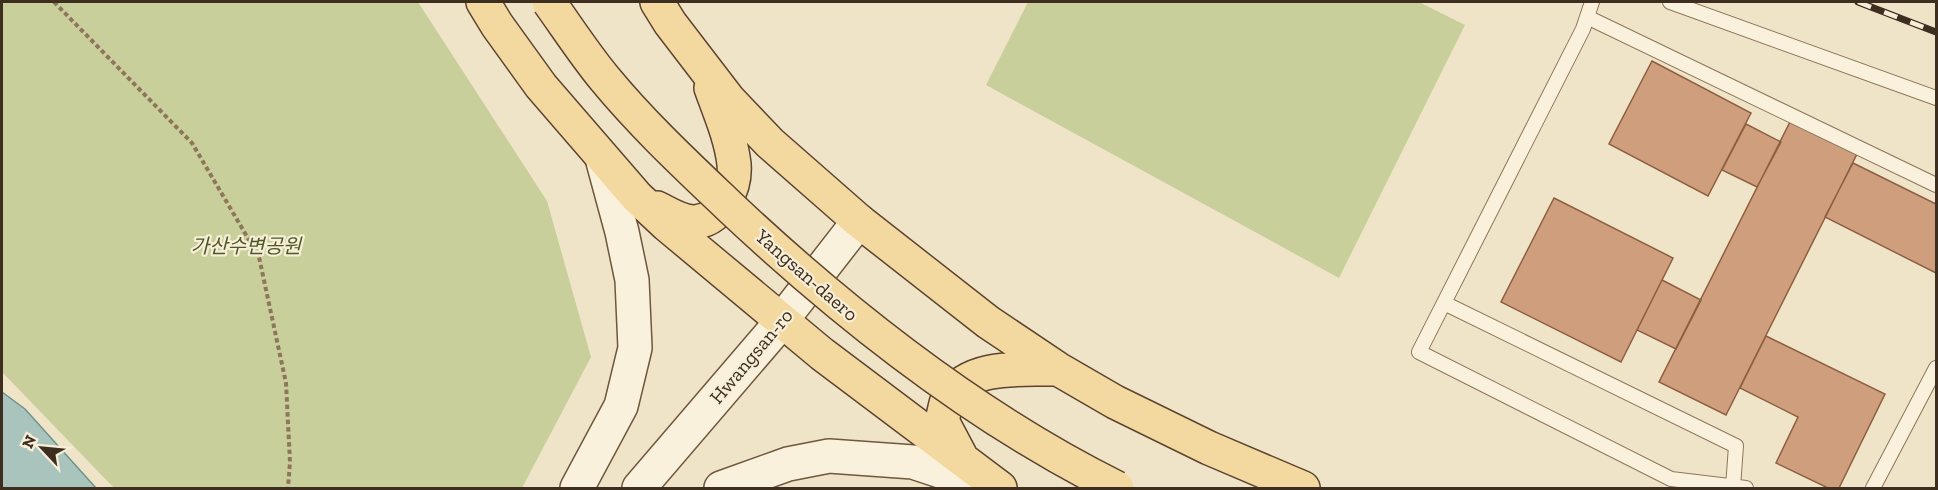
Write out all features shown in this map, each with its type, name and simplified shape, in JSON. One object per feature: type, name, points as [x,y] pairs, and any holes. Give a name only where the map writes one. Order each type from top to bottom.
[{"type":"main road","points":[[483,2],[540,86],[637,197],[667,225],[822,354],[1000,489]]},
{"type":"main road","name":"Yangsan-daero","points":[[549,2],[604,78],[647,127],[780,254],[873,331],[954,390],[1027,438],[1117,489]]},
{"type":"main road","points":[[657,2],[729,100],[770,143],[860,220],[988,322],[1058,369],[1115,402],[1209,448],[1303,489]]},
{"type":"main road","points":[[637,197],[680,220],[697,222],[711,217],[730,194],[734,166],[727,131],[699,60]]},
{"type":"main road","points":[[578,489],[621,406],[635,348],[632,280],[602,158]]},
{"type":"main road","name":"Hwangsan-ro","points":[[639,489],[782,320],[860,220]]},
{"type":"main road","points":[[962,460],[942,421],[948,399],[960,386],[976,377],[1002,370],[1058,369]]},
{"type":"main road","points":[[721,489],[788,464],[829,456],[913,462],[985,489]]},
{"type":"lane","points":[[1444,303],[1736,446],[1740,488],[1671,478],[1419,352],[1583,29],[1592,2]]},
{"type":"lane","points":[[1670,2],[1936,98]]},
{"type":"lane","points":[[1587,18],[1936,185]]},
{"type":"lane","points":[[1874,489],[1936,368]]},
{"type":"path","points":[[54,2],[192,143],[259,257],[286,383],[290,462],[288,489]]},
{"type":"green space","name":"가산수변공원","points":[[2,2],[418,2],[547,201],[591,357],[522,488],[114,488],[2,372]]},
{"type":"green space","points":[[1028,2],[1419,2],[1465,25],[1339,278],[986,85]]},
{"type":"water","points":[[2,392],[25,409],[96,488],[2,488]]},
{"type":"building","points":[[1652,61],[1751,113],[1708,196],[1609,144]]},
{"type":"building","points":[[1792,118],[1858,152],[1726,415],[1659,382]]},
{"type":"building","points":[[1746,124],[1781,142],[1757,187],[1722,170]]},
{"type":"building","points":[[1853,163],[1936,204],[1936,273],[1825,217]]},
{"type":"building","points":[[1554,198],[1673,258],[1621,362],[1501,302]]},
{"type":"building","points":[[1662,280],[1701,300],[1676,349],[1637,330]]},
{"type":"building","points":[[1766,336],[1885,394],[1839,488],[1828,488],[1776,463],[1798,417],[1740,388]]},
{"type":"railway","points":[[1858,2],[1936,32]]}]
